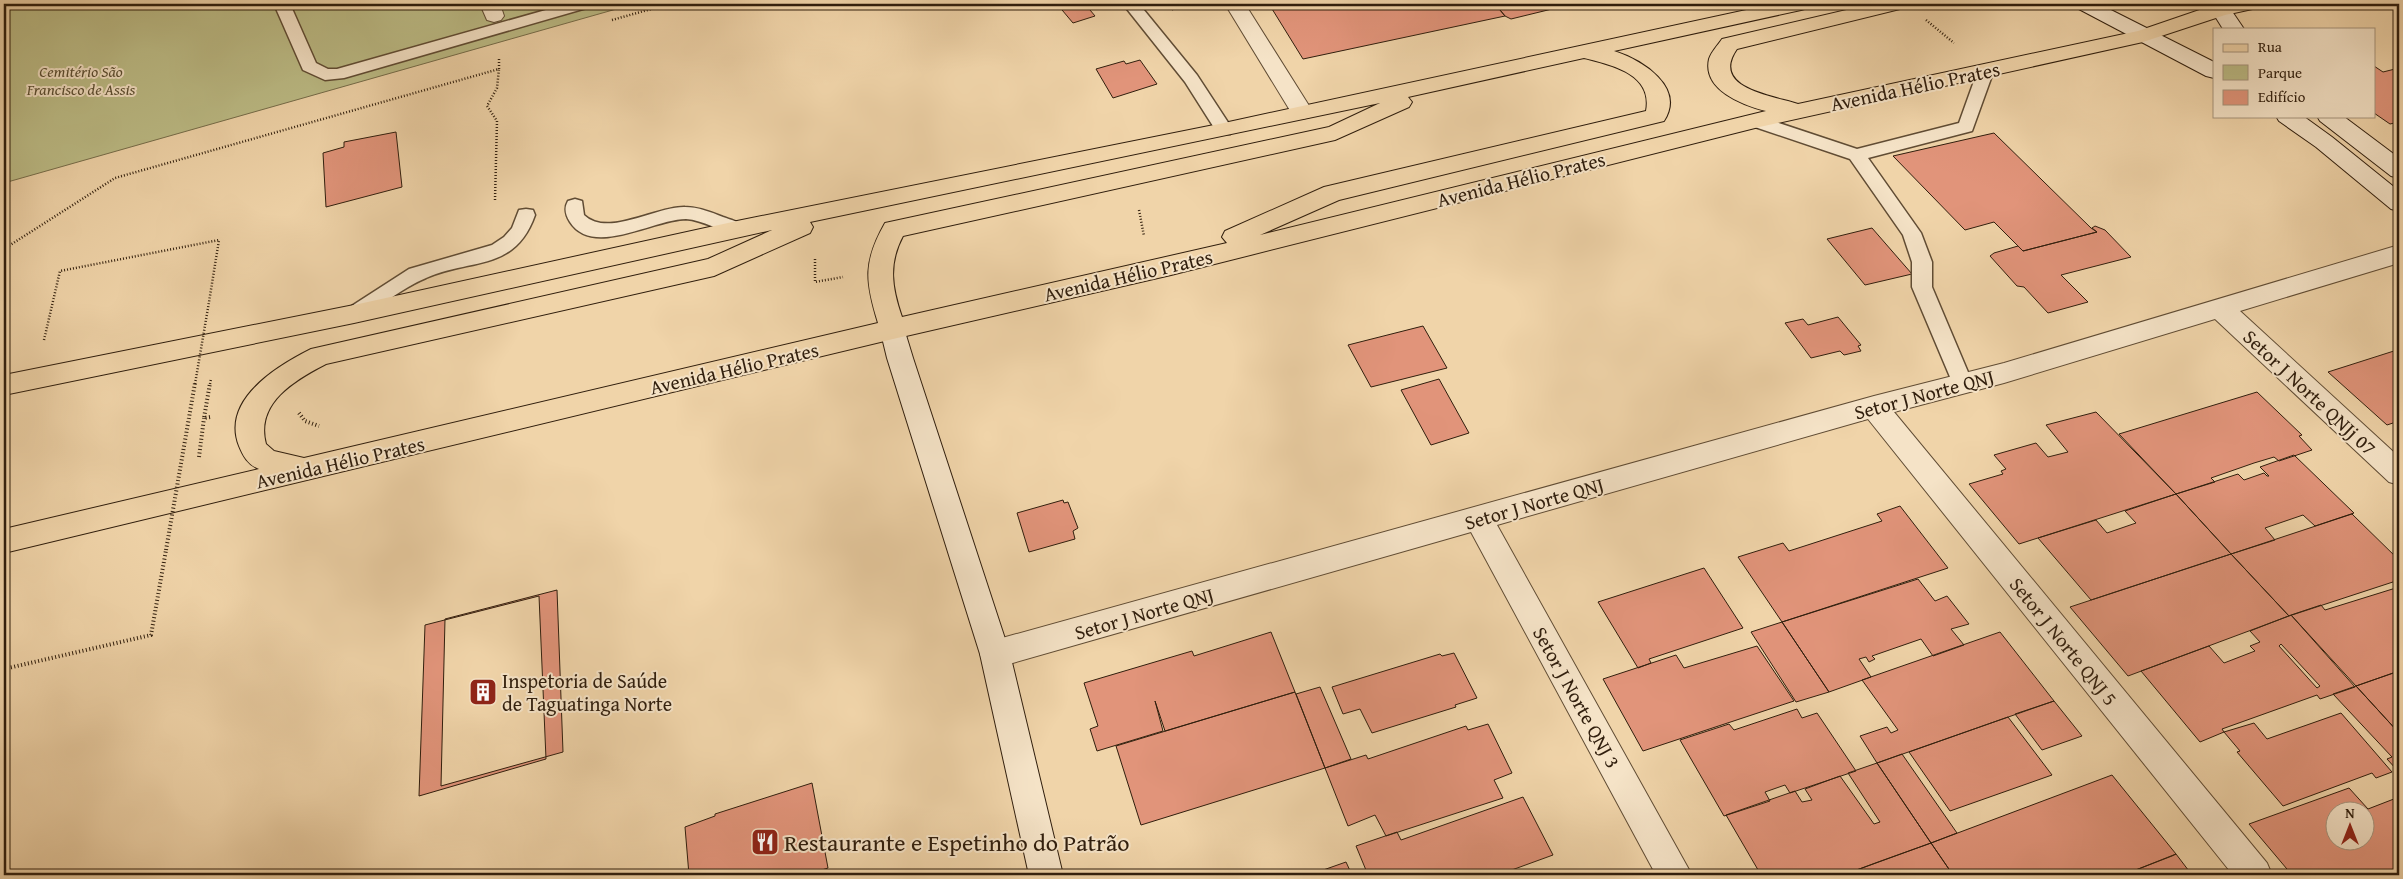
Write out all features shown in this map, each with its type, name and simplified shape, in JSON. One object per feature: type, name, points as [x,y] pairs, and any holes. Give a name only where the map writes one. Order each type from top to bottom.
[{"type":"main road","points":[[4,385],[354,314],[736,229],[1224,130],[1801,4]]},
{"type":"main road","points":[[1811,108],[1780,108],[1763,105],[1736,90],[1720,71],[1719,60],[1722,51],[1730,44],[1897,4]]},
{"type":"main road","name":"Avenida Hélio Prates","points":[[4,542],[893,329],[1171,266],[1755,121],[2143,36],[2217,6],[2250,4]]},
{"type":"main road","points":[[1171,266],[1332,193],[1656,116],[1660,97],[1649,78],[1637,68],[1621,60],[1584,52]]},
{"type":"main road","points":[[893,329],[878,277],[881,251],[894,229],[1335,133],[1440,83]]},
{"type":"main road","points":[[308,470],[262,458],[252,446],[249,430],[252,414],[263,396],[278,380],[305,363],[320,356],[714,267],[843,207]]},
{"type":"street","points":[[1235,4],[1302,112]]},
{"type":"street","points":[[2084,4],[2213,71]]},
{"type":"street","points":[[2217,6],[2233,28]]},
{"type":"street","points":[[2290,118],[2324,142],[2399,203]]},
{"type":"street","points":[[2331,118],[2399,170]]},
{"type":"street","name":"Setor J Norte QNJ","points":[[994,654],[1874,407],[1963,384],[2221,309],[2399,254]]},
{"type":"street","name":"Setor J Norte QNJj 07","points":[[2221,309],[2399,474]]},
{"type":"street","points":[[893,329],[900,358],[994,654],[1046,875]]},
{"type":"street","name":"Setor J Norte QNJ 5","points":[[1874,407],[2255,875]]},
{"type":"street","name":"Setor J Norte QNJ 3","points":[[1479,519],[1675,875]]},
{"type":"lane","points":[[282,4],[309,66],[325,75],[338,74],[584,4]]},
{"type":"lane","points":[[1131,4],[1191,79],[1224,130]]},
{"type":"lane","points":[[1755,121],[1856,155],[1966,127],[1986,70]]},
{"type":"lane","points":[[1856,155],[1912,233],[1922,262],[1922,287],[1963,384]]},
{"type":"lane","points":[[575,205],[574,211],[577,218],[582,224],[594,229],[609,230],[685,213],[736,229]]},
{"type":"lane","points":[[354,314],[423,271],[474,259],[500,248],[510,241],[524,220]]},
{"type":"path","points":[[603,23],[669,4]]},
{"type":"path","points":[[1922,16],[1958,47]]},
{"type":"path","points":[[499,54],[497,88],[486,106],[498,121],[494,231],[524,220]]},
{"type":"path","points":[[4,249],[115,178],[499,69]]},
{"type":"path","points":[[1138,206],[1145,239]]},
{"type":"path","points":[[4,670],[151,635],[219,240],[60,271],[44,340]]},
{"type":"path","points":[[198,317],[216,313]]},
{"type":"path","points":[[36,342],[54,339]]},
{"type":"green space","name":"Cemitério São Francisco de Assis","points":[[4,4],[634,4],[4,183]]},
{"type":"building","points":[[1057,4],[1085,4],[1095,16],[1073,23]]},
{"type":"building","points":[[1160,4],[1191,4],[1172,10],[1170,8],[1165,9]]},
{"type":"building","points":[[1269,4],[1495,4],[1505,16],[1303,59]]},
{"type":"building","points":[[1495,4],[1553,5],[1552,9],[1511,19],[1505,16]]},
{"type":"building","points":[[1140,60],[1157,84],[1113,98],[1096,69],[1124,61],[1126,64]]},
{"type":"building","points":[[2376,67],[2383,72],[2399,68],[2399,122],[2390,124],[2376,114]]},
{"type":"building","points":[[396,132],[402,187],[326,207],[323,153],[344,147],[344,142]]},
{"type":"building","points":[[1994,133],[2097,232],[2023,251],[1994,222],[1965,230],[1893,156]]},
{"type":"building","points":[[2095,226],[2105,230],[2131,257],[2061,275],[2088,302],[2048,313],[2024,287],[2017,286],[1990,256],[2018,246],[2023,251],[2097,232],[2092,228]]},
{"type":"building","points":[[1872,228],[1912,274],[1865,285],[1827,239]]},
{"type":"building","points":[[1838,317],[1861,345],[1858,346],[1861,351],[1844,355],[1840,351],[1811,358],[1785,323],[1803,319],[1808,325]]},
{"type":"building","points":[[1423,326],[1447,368],[1371,387],[1348,345]]},
{"type":"building","points":[[2399,350],[2399,421],[2387,425],[2328,372]]},
{"type":"building","points":[[1439,379],[1469,433],[1431,445],[1401,390]]},
{"type":"building","points":[[2257,392],[2302,435],[2299,436],[2312,450],[2279,461],[2274,457],[2254,463],[2211,478],[2215,482],[2176,494],[2119,434]]},
{"type":"building","points":[[2096,412],[2176,494],[2019,544],[1969,484],[2003,474],[2001,471],[2006,469],[1994,455],[2036,443],[2048,457],[2068,452],[2046,425]]},
{"type":"building","points":[[2294,455],[2354,513],[2315,526],[2303,515],[2265,528],[2275,540],[2231,554],[2176,494],[2238,474],[2244,480],[2264,473],[2269,476],[2260,467]]},
{"type":"building","points":[[2176,494],[2231,554],[2091,600],[2038,538],[2096,520],[2107,533],[2136,523],[2125,511]]},
{"type":"building","points":[[1063,500],[1064,503],[1068,502],[1078,528],[1073,531],[1075,539],[1029,552],[1017,513]]},
{"type":"building","points":[[1900,506],[1948,568],[1782,622],[1738,557],[1783,543],[1789,551],[1882,521],[1877,514]]},
{"type":"building","points":[[2352,514],[2399,560],[2399,580],[2289,616],[2231,554]]},
{"type":"building","points":[[2231,554],[2289,616],[2128,676],[2070,607]]},
{"type":"building","points":[[1704,568],[1743,628],[1649,659],[1651,663],[1638,668],[1598,602]]},
{"type":"building","points":[[1918,579],[1935,601],[1947,596],[1969,624],[1951,629],[1964,645],[1933,656],[1921,639],[1872,656],[1875,659],[1869,662],[1866,657],[1859,659],[1871,677],[1829,692],[1782,622]]},
{"type":"building","points":[[2399,587],[2399,650],[2395,651],[2399,656],[2399,671],[2356,686],[2291,615],[2321,605],[2325,610]]},
{"type":"building","name":"Inspetoria de Saúde de Taguatinga Norte","points":[[557,590],[563,752],[441,786],[445,619]]},
{"type":"building","name":"Inspetoria de Saúde de Taguatinga Norte","points":[[539,596],[546,759],[419,796],[425,625]]},
{"type":"building","points":[[2291,615],[2355,687],[2320,699],[2317,695],[2222,729],[2224,732],[2200,742],[2141,671],[2209,646],[2224,663],[2255,651],[2250,646],[2260,642],[2250,631]],"holes":[[[2281,644],[2320,686],[2317,688],[2279,646]]]},
{"type":"building","points":[[1782,622],[1829,692],[1796,702],[1751,632]]},
{"type":"building","points":[[1271,632],[1295,692],[1165,731],[1155,701],[1163,731],[1097,751],[1090,729],[1098,726],[1084,683],[1192,651],[1194,656]]},
{"type":"building","points":[[2000,632],[2054,701],[1877,763],[1860,736],[1887,727],[1891,733],[1898,730],[1862,680]]},
{"type":"building","points":[[1757,646],[1794,701],[1643,751],[1603,679],[1676,655],[1684,668]]},
{"type":"building","points":[[1454,653],[1477,698],[1455,705],[1456,707],[1372,733],[1360,709],[1343,714],[1332,687],[1440,654],[1442,656]]},
{"type":"building","points":[[2399,671],[2399,733],[2356,686]]},
{"type":"building","points":[[2356,686],[2399,733],[2399,769],[2397,770],[2387,759],[2392,757],[2333,694]]},
{"type":"building","points":[[1320,687],[1351,759],[1325,768],[1296,694]]},
{"type":"building","points":[[1295,692],[1325,768],[1141,825],[1116,746]]},
{"type":"building","points":[[2054,701],[2082,736],[2042,750],[2015,714]]},
{"type":"building","points":[[1797,709],[1802,718],[1817,713],[1856,771],[1790,793],[1785,785],[1765,792],[1770,801],[1724,816],[1680,740],[1729,724],[1734,730]]},
{"type":"building","points":[[2341,713],[2392,772],[2376,778],[2372,773],[2283,806],[2237,752],[2240,751],[2224,732],[2254,723],[2267,739]]},
{"type":"building","points":[[2008,717],[2052,775],[1950,811],[1909,752]]},
{"type":"building","points":[[1488,724],[1512,773],[1494,780],[1503,798],[1386,836],[1375,815],[1348,826],[1325,768],[1366,755],[1368,759],[1466,726],[1468,730]]},
{"type":"building","points":[[1902,754],[1957,833],[1931,843],[1877,763]]},
{"type":"building","points":[[1877,763],[1931,843],[1843,875],[1761,875],[1726,815],[1795,791],[1802,802],[1812,800],[1805,789],[1840,776],[1874,824],[1880,822],[1848,773]]},
{"type":"building","points":[[2112,775],[2176,854],[2123,875],[1953,875],[1931,843]]},
{"type":"building","points":[[812,783],[828,868],[806,875],[689,875],[685,827],[715,816],[715,814]]},
{"type":"building","points":[[2349,788],[2362,802],[2326,802],[2326,852],[2376,852],[2376,806],[2399,797],[2399,867],[2393,870],[2397,875],[2292,875],[2249,824]]},
{"type":"building","points":[[1523,797],[1553,855],[1498,875],[1368,875],[1356,846],[1397,832],[1401,840]]},
{"type":"building","points":[[1931,843],[1953,875],[1843,875],[1878,862]]},
{"type":"building","points":[[2176,854],[2192,875],[2123,875],[2172,856]]},
{"type":"building","points":[[1346,862],[1352,875],[1309,875]]},
{"type":"place","name":"Inspetoria de Saúde de Taguatinga Norte","points":[[483,692]]},
{"type":"place","name":"Restaurante e Espetinho do Patrão","points":[[765,842]]}]
